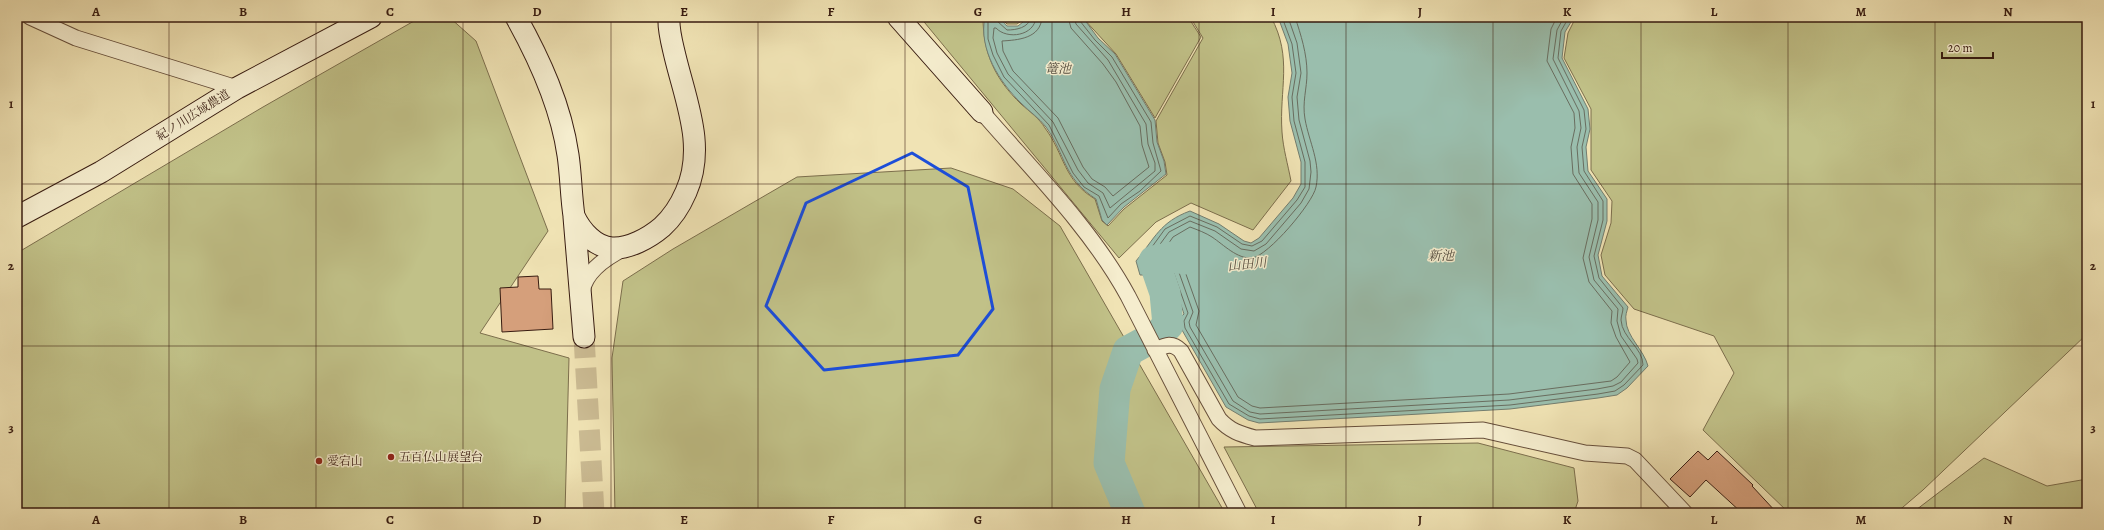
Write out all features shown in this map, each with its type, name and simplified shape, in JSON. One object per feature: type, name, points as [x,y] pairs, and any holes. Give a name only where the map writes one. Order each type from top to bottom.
[{"type":"street","points":[[30,17],[76,38],[237,88]]},
{"type":"street","name":"紀ノ川広域農道","points":[[17,217],[101,172],[237,88],[370,17]]},
{"type":"street","points":[[516,17],[540,62],[556,106],[568,155],[584,337]]},
{"type":"street","points":[[581,298],[585,282],[595,269],[612,256],[657,231],[675,214],[688,188],[696,162],[695,136],[671,39],[669,17]]},
{"type":"street","points":[[898,17],[982,112],[1098,248],[1123,287],[1239,513]]},
{"type":"street","points":[[574,216],[586,233],[605,247],[622,248],[634,243]]},
{"type":"street","points":[[1155,350],[1169,344],[1175,345],[1181,351],[1219,418],[1226,427],[1237,434],[1255,438],[1483,430],[1585,453],[1627,456],[1635,460],[1685,513]]},
{"type":"highlighted area","points":[[912,153],[968,187],[993,309],[958,355],[824,370],[766,306],[806,203]]},
{"type":"green space","points":[[421,17],[449,17],[476,41],[548,231],[480,333],[569,358],[565,513],[17,513],[17,253],[263,107]]},
{"type":"green space","points":[[920,17],[983,17],[985,42],[992,65],[1012,95],[1043,124],[1052,138],[1070,175],[1084,192],[1095,199],[1102,221],[1108,226],[1124,209],[1167,175],[1165,162],[1158,143],[1156,121],[1203,38],[1190,17],[1271,17],[1278,32],[1282,46],[1284,74],[1282,132],[1284,150],[1291,181],[1253,230],[1191,203],[1156,222],[1119,258]]},
{"type":"green space","points":[[1000,17],[1027,17],[1017,24],[1007,24]]},
{"type":"green space","points":[[1082,17],[1188,17],[1201,37],[1155,118],[1116,54]]},
{"type":"green space","points":[[1576,17],[2087,17],[2087,334],[1923,490],[1896,513],[1789,513],[1703,430],[1734,373],[1714,336],[1634,309],[1605,275],[1601,255],[1611,223],[1612,201],[1591,170],[1591,109],[1564,58],[1568,33]]},
{"type":"green space","points":[[951,168],[1013,189],[1060,226],[1225,513],[615,513],[612,358],[623,281],[673,249],[797,177]]},
{"type":"green space","points":[[1478,443],[1574,468],[1578,501],[1574,513],[1259,513],[1224,447]]},
{"type":"green space","points":[[1984,458],[2047,486],[2087,479],[2087,513],[1912,513]]},
{"type":"water","name":"篭池","points":[[985,17],[999,17],[1007,26],[1018,26],[1029,17],[1079,17],[1084,19],[1098,38],[1115,54],[1155,120],[1157,142],[1164,161],[1166,174],[1124,207],[1107,225],[1102,220],[1096,199],[1077,183],[1066,166],[1053,137],[1046,127],[1014,96],[999,76],[988,53],[985,41]]},
{"type":"water","name":"新池","points":[[1278,17],[1574,17],[1565,32],[1562,58],[1588,109],[1590,129],[1586,147],[1588,171],[1607,199],[1607,221],[1598,255],[1602,276],[1628,307],[1626,317],[1629,332],[1643,354],[1648,366],[1627,388],[1617,395],[1510,409],[1259,423],[1248,420],[1226,407],[1182,330],[1179,319],[1184,314],[1169,270],[1164,267],[1146,275],[1140,275],[1136,261],[1159,232],[1180,215],[1190,211],[1219,224],[1244,241],[1251,243],[1259,238],[1293,198],[1301,184],[1301,162],[1290,121],[1288,97],[1292,73],[1288,44]]},
{"type":"building","points":[[538,276],[539,289],[551,289],[553,329],[502,332],[500,288],[518,287],[518,277]]},
{"type":"building","points":[[1698,451],[1708,460],[1717,451],[1753,485],[1752,486],[1777,513],[1742,513],[1706,480],[1690,497],[1670,479]]},
{"type":"waterway","name":"山田川","points":[[1130,513],[1109,463],[1115,389],[1128,351],[1159,334],[1168,325],[1165,293],[1154,261],[1173,257],[1185,259]]},
{"type":"tunnel","points":[[584,337],[594,513]]},
{"type":"place","name":"五百仏山展望台","points":[[391,457]]},
{"type":"place","name":"愛宕山","points":[[319,461]]}]
